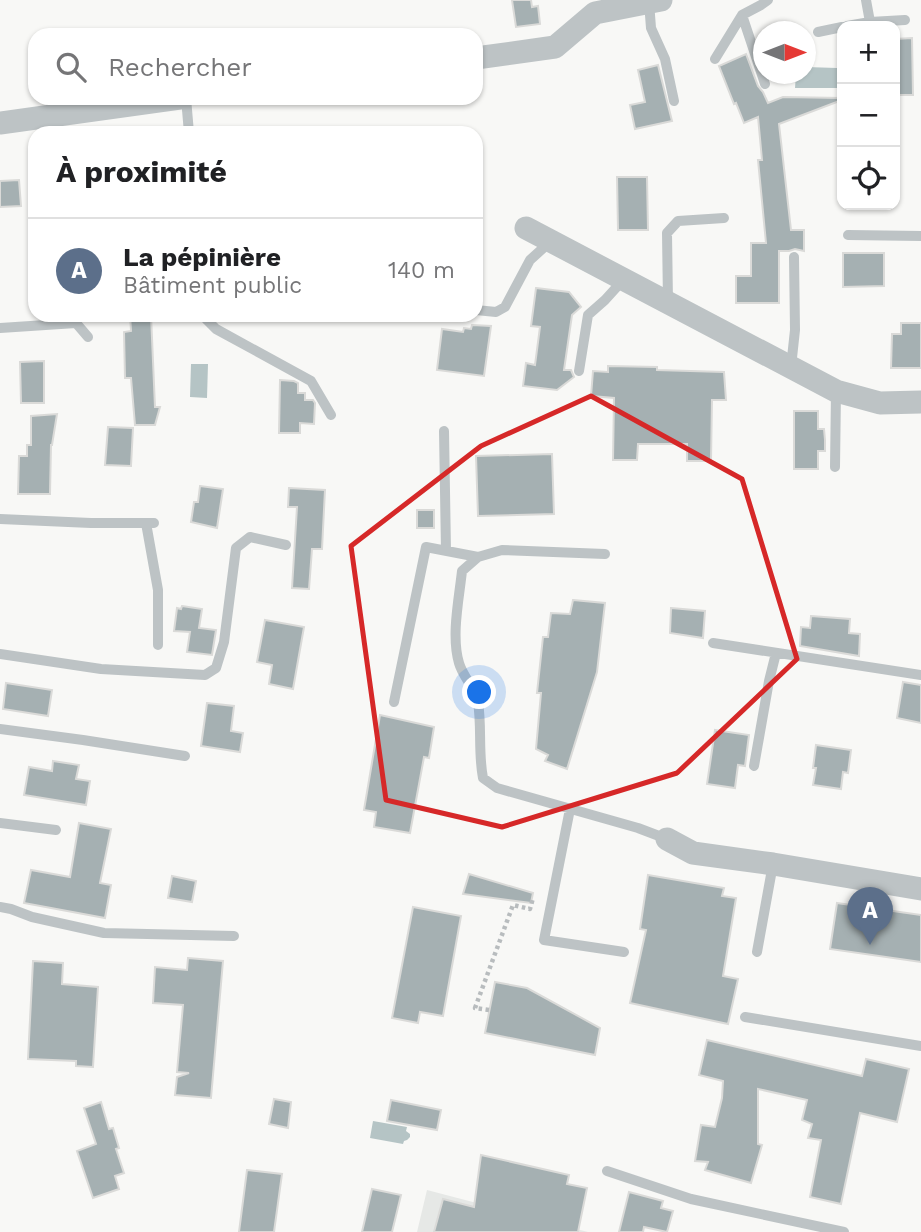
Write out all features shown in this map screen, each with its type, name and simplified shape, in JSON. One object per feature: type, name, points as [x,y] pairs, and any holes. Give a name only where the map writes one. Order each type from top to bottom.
[{"type":"street","points":[[483,57],[555,47],[595,13],[655,1]]},
{"type":"street","points":[[0,123],[132,105]]},
{"type":"street","points":[[526,228],[836,391],[880,403],[921,402]]},
{"type":"street","points":[[667,839],[693,853],[921,889]]},
{"type":"lane","points":[[715,59],[742,15],[768,0]]},
{"type":"lane","points":[[866,0],[870,21]]},
{"type":"lane","points":[[655,1],[651,28],[666,59],[674,101]]},
{"type":"lane","points":[[742,15],[753,48]]},
{"type":"lane","points":[[888,21],[905,20]]},
{"type":"lane","points":[[817,32],[837,28]]},
{"type":"lane","points":[[184,105],[187,126]]},
{"type":"lane","points":[[668,302],[667,233],[678,221],[724,218]]},
{"type":"lane","points":[[848,235],[921,236]]},
{"type":"lane","points":[[483,311],[496,312],[505,307],[530,260],[551,241]]},
{"type":"lane","points":[[791,367],[796,330],[794,257]]},
{"type":"lane","points":[[579,371],[588,314],[624,279]]},
{"type":"lane","points":[[209,322],[216,329],[311,381],[331,415]]},
{"type":"lane","points":[[0,328],[76,323],[88,337]]},
{"type":"lane","points":[[835,467],[836,391]]},
{"type":"lane","points":[[444,431],[446,551]]},
{"type":"lane","points":[[0,519],[150,523],[158,590],[159,645]]},
{"type":"lane","points":[[0,654],[102,669],[205,675],[216,668],[224,642],[236,548],[250,537],[286,545]]},
{"type":"lane","points":[[394,702],[426,547],[478,556],[502,550],[605,554]]},
{"type":"lane","points":[[478,556],[462,571],[455,634],[459,664],[477,698],[483,778],[497,788],[638,828],[667,839]]},
{"type":"lane","points":[[713,643],[921,676]]},
{"type":"lane","points":[[754,766],[776,653]]},
{"type":"lane","points":[[0,729],[185,756]]},
{"type":"lane","points":[[570,809],[544,940],[624,952]]},
{"type":"lane","points":[[0,823],[56,830]]},
{"type":"lane","points":[[757,951],[773,864]]},
{"type":"lane","points":[[0,907],[104,933],[234,936]]},
{"type":"lane","points":[[744,1017],[921,1046]]},
{"type":"lane","points":[[607,1171],[691,1199],[844,1232]]},
{"type":"path","points":[[489,1010],[475,1008],[513,905],[530,909],[536,888]]},
{"type":"highlighted area","points":[[591,396],[742,479],[797,659],[677,773],[502,827],[386,800],[351,546],[481,446]]},
{"type":"shaded area","points":[[816,67],[837,68],[837,88],[795,88],[795,84],[816,84]]},
{"type":"shaded area","points":[[191,364],[208,364],[207,398],[190,397]]},
{"type":"shaded area","points":[[373,1121],[407,1127],[406,1131],[410,1137],[403,1144],[370,1138]]},
{"type":"shaded area","points":[[427,1190],[588,1232],[417,1232]]},
{"type":"building","points":[[512,0],[531,0],[532,7],[538,6],[540,24],[516,27]]},
{"type":"building","points":[[912,38],[913,95],[900,95],[900,39]]},
{"type":"building","points":[[746,54],[753,73],[753,84],[757,84],[768,103],[783,97],[837,98],[837,102],[779,124],[791,230],[804,230],[804,251],[779,251],[779,303],[736,303],[736,276],[751,276],[751,243],[766,243],[758,160],[762,160],[758,117],[744,123],[719,66]]},
{"type":"building","points":[[658,65],[672,121],[635,129],[630,105],[645,102],[638,70]]},
{"type":"building","points":[[617,177],[647,177],[648,230],[618,230]]},
{"type":"building","points":[[19,180],[21,206],[0,207],[0,181]]},
{"type":"building","points":[[843,253],[884,253],[884,286],[843,287]]},
{"type":"building","points":[[536,288],[569,292],[581,307],[572,315],[564,370],[571,370],[574,377],[557,390],[523,386],[526,363],[535,365],[540,327],[531,326]]},
{"type":"building","points":[[130,322],[151,322],[155,407],[160,407],[155,425],[135,425],[131,378],[125,378],[124,332],[131,331]]},
{"type":"building","points":[[901,323],[921,323],[921,368],[891,368],[892,334],[901,334]]},
{"type":"building","points":[[472,325],[491,326],[484,376],[437,370],[442,329],[463,332],[464,328],[471,329]]},
{"type":"building","points":[[44,361],[44,403],[21,403],[20,362]]},
{"type":"building","points":[[608,366],[724,372],[726,400],[712,400],[711,461],[687,461],[687,444],[638,444],[637,460],[613,460],[614,398],[591,396],[593,371],[608,372]]},
{"type":"building","points":[[280,380],[298,383],[298,393],[305,393],[305,400],[313,400],[315,403],[314,424],[300,423],[300,433],[279,433]]},
{"type":"building","points":[[794,411],[818,411],[818,429],[824,429],[825,451],[818,451],[818,469],[794,469]]},
{"type":"building","points":[[57,414],[51,445],[50,494],[18,494],[19,456],[27,456],[27,445],[31,445],[31,416]]},
{"type":"building","points":[[108,427],[133,428],[131,466],[105,465]]},
{"type":"building","points":[[552,454],[554,514],[478,516],[476,456]]},
{"type":"building","points":[[200,486],[223,489],[217,528],[191,522]]},
{"type":"building","points":[[289,488],[325,490],[322,549],[312,549],[309,589],[292,588],[297,507],[288,507]]},
{"type":"building","points":[[417,510],[434,510],[434,528],[417,528]]},
{"type":"building","points":[[573,600],[605,603],[597,672],[567,769],[545,761],[548,755],[536,749],[541,693],[537,693],[543,637],[548,637],[551,613],[570,614]]},
{"type":"building","points":[[182,606],[202,609],[199,628],[216,630],[212,655],[187,652],[190,632],[174,631],[177,608],[181,609]]},
{"type":"building","points":[[671,608],[705,611],[703,638],[670,633]]},
{"type":"building","points":[[811,616],[850,619],[849,633],[860,634],[859,656],[800,646],[801,627],[810,628]]},
{"type":"building","points":[[265,620],[304,627],[293,689],[269,684],[272,665],[257,662]]},
{"type":"building","points":[[903,682],[921,685],[921,723],[897,718]]},
{"type":"building","points":[[6,683],[52,690],[48,716],[3,709]]},
{"type":"building","points":[[207,703],[234,706],[231,731],[243,733],[240,752],[201,746]]},
{"type":"building","points":[[380,715],[434,727],[429,758],[424,757],[410,833],[374,827],[376,812],[364,810]]},
{"type":"building","points":[[715,730],[749,735],[745,766],[738,765],[735,788],[707,784]]},
{"type":"building","points":[[816,745],[851,750],[848,773],[843,772],[841,789],[813,785]]},
{"type":"building","points":[[53,761],[79,765],[76,779],[90,781],[86,805],[24,795],[29,767],[52,771]]},
{"type":"building","points":[[79,823],[111,829],[100,883],[111,885],[105,918],[24,903],[31,870],[70,877]]},
{"type":"building","points":[[469,874],[533,893],[531,903],[463,894]]},
{"type":"building","points":[[648,875],[724,888],[722,896],[736,898],[723,976],[738,979],[728,1024],[630,1003],[646,930],[640,929]]},
{"type":"building","points":[[172,876],[196,881],[192,902],[168,898]]},
{"type":"building","points":[[837,903],[921,915],[921,962],[830,949]]},
{"type":"building","points":[[413,907],[461,916],[443,1016],[420,1012],[418,1023],[392,1018]]},
{"type":"building","points":[[188,958],[223,961],[211,1098],[175,1095],[177,1077],[189,1073],[177,1072],[183,1005],[153,1003],[155,967],[187,970]]},
{"type":"building","points":[[33,961],[63,963],[62,984],[98,987],[93,1067],[76,1066],[76,1061],[28,1059]]},
{"type":"building","points":[[495,982],[527,988],[600,1028],[595,1055],[485,1033]]},
{"type":"building","points":[[707,1040],[862,1076],[866,1059],[909,1069],[897,1122],[860,1113],[841,1204],[810,1197],[821,1140],[808,1138],[812,1124],[802,1120],[807,1100],[758,1089],[758,1144],[762,1145],[751,1183],[705,1170],[708,1162],[695,1161],[701,1125],[715,1127],[722,1098],[723,1081],[699,1075]]},
{"type":"building","points":[[274,1099],[291,1102],[288,1128],[269,1124]]},
{"type":"building","points":[[391,1100],[441,1110],[437,1130],[387,1121]]},
{"type":"building","points":[[101,1102],[109,1129],[113,1128],[124,1173],[115,1176],[119,1189],[93,1198],[77,1151],[96,1144],[84,1108]]},
{"type":"building","points":[[481,1155],[569,1175],[567,1184],[587,1188],[578,1232],[434,1232],[443,1199],[474,1207]]},
{"type":"building","points":[[247,1170],[282,1174],[274,1232],[239,1232]]},
{"type":"building","points":[[372,1189],[401,1195],[392,1232],[362,1232]]},
{"type":"building","points":[[629,1192],[663,1201],[661,1208],[673,1211],[667,1232],[644,1227],[643,1232],[619,1232]]},
{"type":"place","name":"La pépinière","points":[[870,945]]}]
